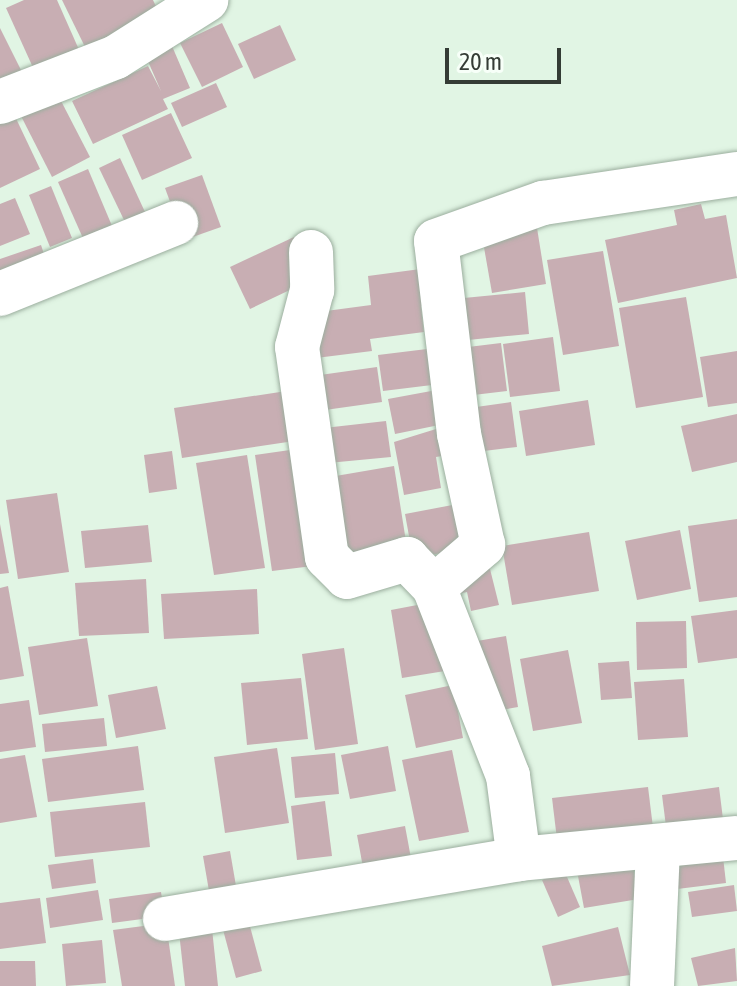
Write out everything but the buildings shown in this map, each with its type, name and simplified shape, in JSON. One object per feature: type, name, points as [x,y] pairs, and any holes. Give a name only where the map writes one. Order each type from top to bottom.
[{"type":"street","points":[[0,102],[116,57],[206,0]]},
{"type":"street","points":[[434,587],[483,545],[459,434],[436,241],[543,203],[737,174]]},
{"type":"street","points":[[0,294],[176,223]]},
{"type":"street","points":[[311,252],[312,290],[297,347],[327,557],[347,577],[407,559],[434,587],[508,776],[519,859]]},
{"type":"street","points":[[165,919],[519,859],[737,838]]},
{"type":"street","points":[[652,986],[658,847]]}]
